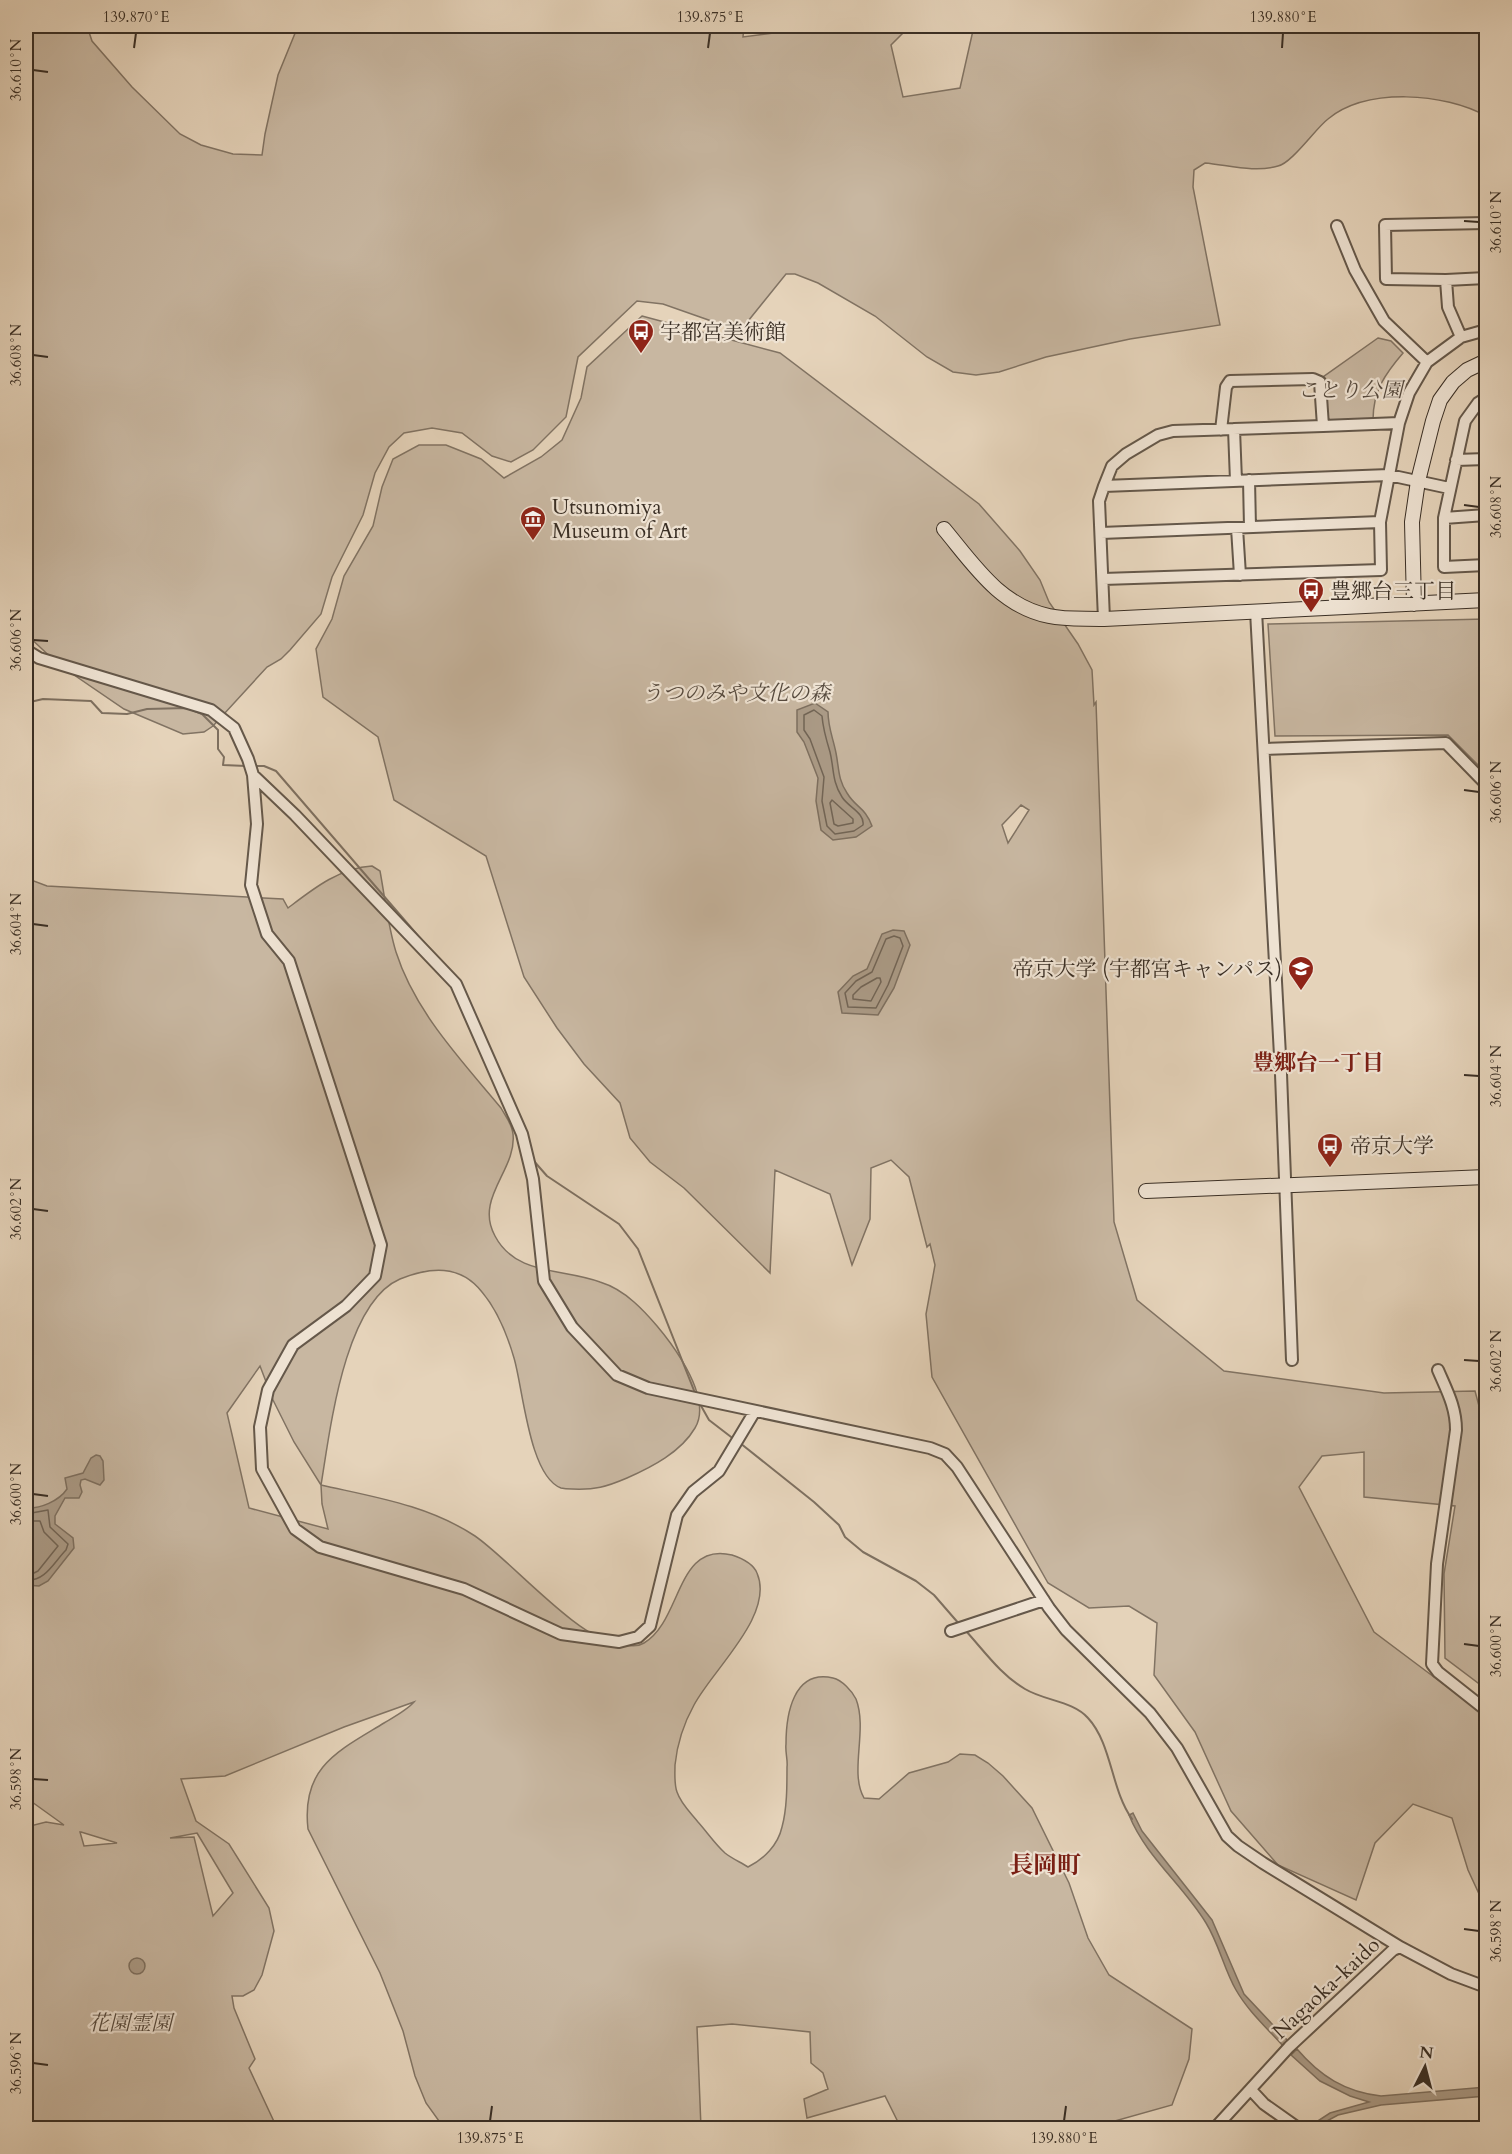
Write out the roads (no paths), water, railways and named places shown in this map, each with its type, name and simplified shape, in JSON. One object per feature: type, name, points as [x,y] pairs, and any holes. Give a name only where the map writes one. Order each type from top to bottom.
[{"type":"street","points":[[1486,223],[1385,225],[1386,279],[1486,278]]},
{"type":"street","points":[[1337,226],[1355,270],[1384,321],[1427,362]]},
{"type":"street","points":[[1446,280],[1448,307],[1461,337]]},
{"type":"street","points":[[1103,579],[1382,570],[1380,522],[1399,423],[1409,393],[1427,362],[1461,337],[1486,330]]},
{"type":"street","points":[[1414,604],[1412,522],[1418,481],[1440,400],[1453,382],[1467,370],[1486,361]]},
{"type":"street","points":[[1221,429],[1226,387],[1230,381],[1313,379],[1320,382],[1323,426]]},
{"type":"street","points":[[1486,398],[1478,403],[1465,421],[1455,460],[1444,518],[1444,567],[1486,565]]},
{"type":"street","points":[[1104,618],[1099,501],[1112,466],[1126,453],[1158,435],[1173,431],[1399,423]]},
{"type":"street","points":[[1234,429],[1236,481]]},
{"type":"street","points":[[1455,460],[1486,459]]},
{"type":"street","points":[[1104,486],[1389,475],[1449,488]]},
{"type":"street","points":[[1249,480],[1250,527]]},
{"type":"street","points":[[1444,518],[1486,515]]},
{"type":"street","points":[[1101,533],[1380,522]]},
{"type":"street","points":[[1237,528],[1239,574]]},
{"type":"street","points":[[944,529],[1004,597],[1020,607],[1050,616],[1104,618],[1486,600]]},
{"type":"street","points":[[1256,611],[1287,1185],[1292,1360]]},
{"type":"street","points":[[26,650],[39,658],[211,710],[234,728],[253,775],[257,824],[251,885],[267,934],[289,961],[381,1245],[375,1276],[346,1306],[293,1346],[268,1390],[260,1427],[262,1468],[295,1529],[320,1547],[464,1589],[561,1634],[619,1642],[638,1637],[650,1626],[677,1515],[693,1492],[719,1471],[755,1411]]},
{"type":"street","points":[[1265,749],[1446,743],[1486,784]]},
{"type":"street","points":[[253,775],[295,815],[456,984],[522,1134],[533,1179],[544,1281],[572,1327],[617,1375],[648,1388],[930,1448],[945,1454],[957,1467],[1044,1600],[1081,1647],[1150,1713],[1176,1748],[1227,1836],[1263,1863],[1400,1947]]},
{"type":"street","points":[[1146,1191],[1486,1177]]},
{"type":"street","points":[[1438,1370],[1453,1404],[1456,1430],[1437,1564],[1432,1664],[1438,1672],[1486,1710]]},
{"type":"street","points":[[951,1631],[1044,1600]]},
{"type":"street","name":"Nagaoka-kaido","points":[[1215,2128],[1289,2047],[1393,1950],[1400,1947],[1451,1974],[1486,1987]]},
{"type":"street","points":[[1251,2090],[1264,2104],[1298,2128]]},
{"type":"water","points":[[815,703],[828,712],[839,774],[844,788],[872,826],[856,837],[833,840],[821,830],[816,801],[818,778],[804,742],[797,732],[797,710]]},
{"type":"water","points":[[893,930],[904,931],[910,945],[894,988],[878,1015],[842,1013],[838,992],[853,976],[867,969],[882,934]]},
{"type":"water","points":[[96,1455],[100,1456],[103,1461],[104,1480],[100,1485],[85,1479],[81,1480],[82,1492],[79,1498],[65,1498],[55,1516],[55,1524],[73,1538],[74,1548],[48,1581],[39,1586],[26,1585],[26,1508],[43,1506],[54,1501],[67,1489],[65,1478],[83,1473],[91,1458]]},
{"type":"water","points":[[1133,1813],[1142,1831],[1212,1920],[1244,1994],[1288,2041],[1283,2046],[1241,1998],[1206,1923],[1145,1844],[1129,1815]]},
{"type":"water","points":[[137,1958],[143,1960],[145,1966],[143,1972],[137,1974],[131,1972],[129,1966],[131,1960]]},
{"type":"water","points":[[1297,2049],[1324,2075],[1356,2091],[1368,2094],[1381,2096],[1486,2087],[1486,2096],[1381,2105],[1338,2115],[1314,2128],[1307,2128],[1330,2113],[1369,2102],[1350,2096],[1320,2081],[1291,2055]]},
{"type":"waterway","points":[[26,703],[43,699],[91,701],[102,713],[127,714],[147,709],[187,708],[202,714],[218,730],[218,749],[224,757],[223,765],[246,766]]},
{"type":"waterway","points":[[254,766],[264,766],[276,771],[426,945]]},
{"type":"waterway","points":[[533,1160],[547,1176],[619,1224],[638,1249],[695,1393]]},
{"type":"waterway","points":[[700,1404],[709,1420],[735,1440]]},
{"type":"waterway","points":[[740,1443],[814,1502],[839,1525],[845,1537],[863,1552],[916,1581],[934,1595],[960,1625]]},
{"type":"waterway","points":[[966,1631],[994,1663],[1016,1683],[1033,1693],[1075,1708],[1088,1718],[1102,1741],[1120,1795],[1132,1819]]},
{"type":"place","name":"宇都宮美術館","points":[[641,355]]},
{"type":"place","name":"Utsunomiya Museum of Art","points":[[533,542]]},
{"type":"place","name":"豊郷台三丁目","points":[[1311,614]]},
{"type":"place","name":"帝京大学 (宇都宮キャンパス)","points":[[1301,992]]},
{"type":"place","name":"帝京大学","points":[[1330,1169]]},
{"type":"district","name":"豊郷台一丁目","points":[[1318,1062]]},
{"type":"district","name":"長岡町","points":[[1045,1865]]},
{"type":"park label","name":"ことり公園","points":[[1350,390]]},
{"type":"park label","name":"うつのみや文化の森","points":[[736,693]]},
{"type":"park label","name":"花園霊園","points":[[130,2023]]}]
